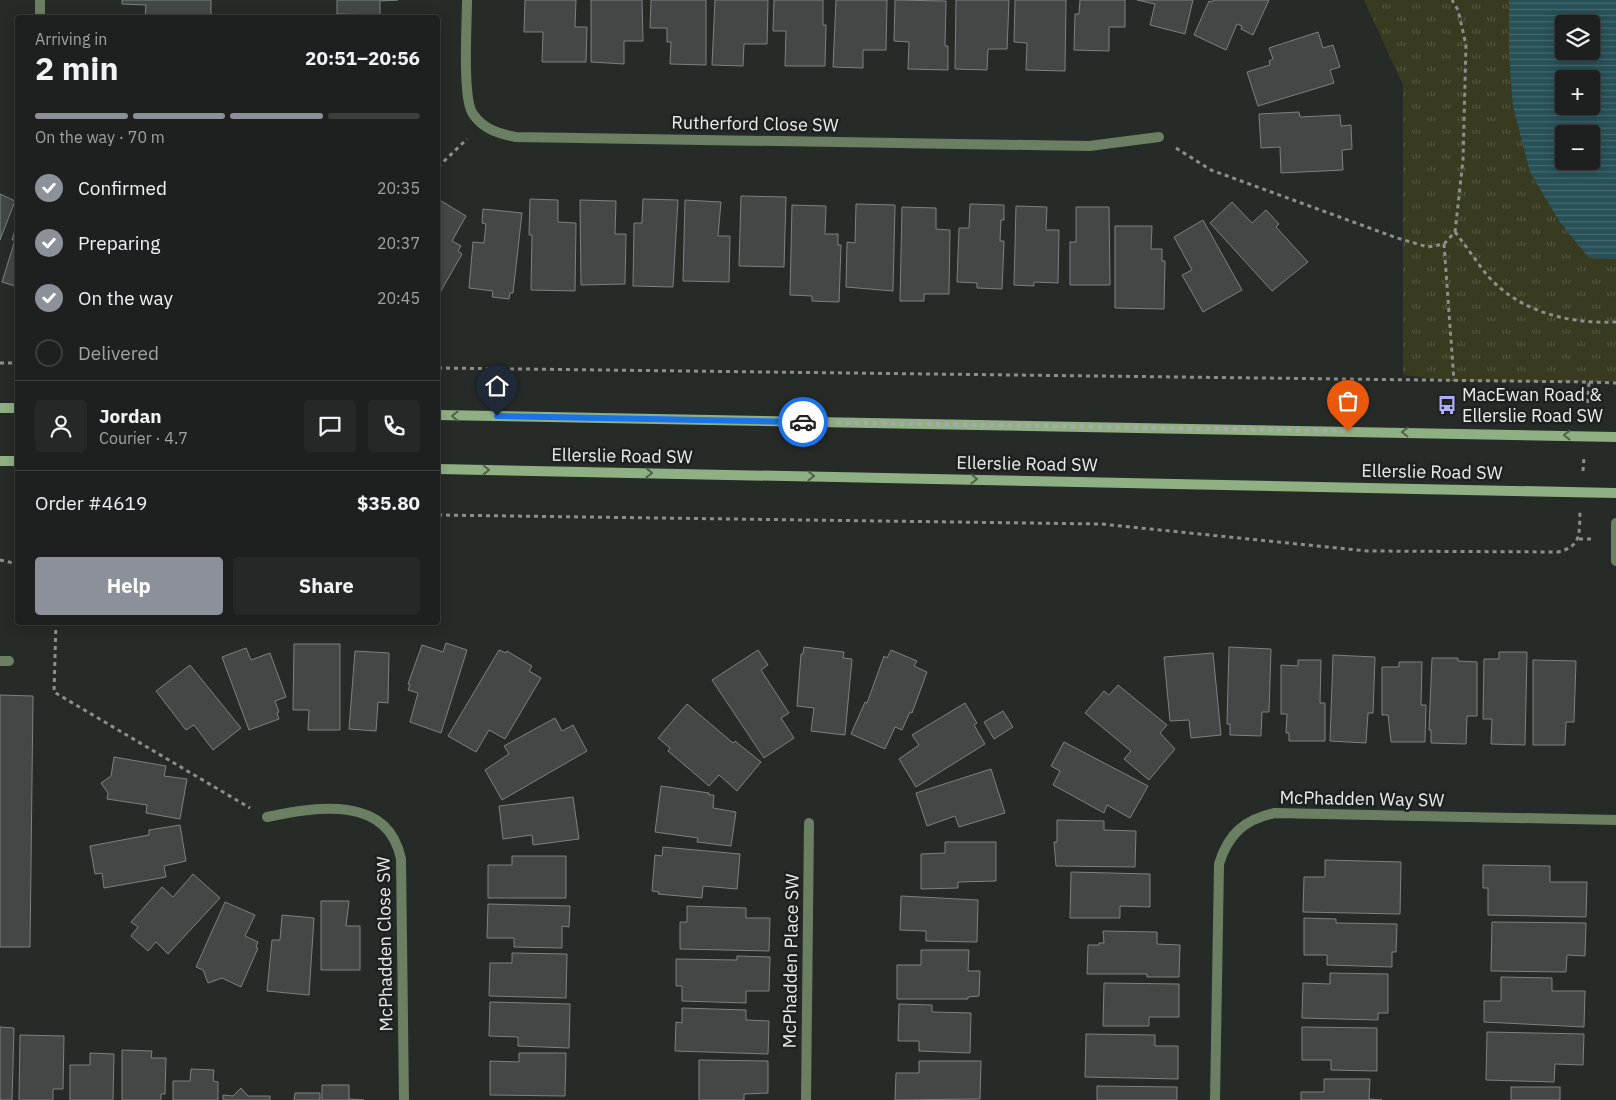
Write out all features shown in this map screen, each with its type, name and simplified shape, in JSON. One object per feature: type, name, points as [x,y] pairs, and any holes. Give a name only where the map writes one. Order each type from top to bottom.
[{"type":"main road","points":[[0,408],[15,408]]},
{"type":"main road","points":[[440,415],[1616,437]]},
{"type":"main road","points":[[0,461],[15,461]]},
{"type":"main road","name":"Ellerslie Road SW","points":[[440,469],[1616,493]]},
{"type":"street","points":[[40,0],[40,15]]},
{"type":"street","points":[[467,0],[468,105],[482,124]]},
{"type":"street","name":"Rutherford Close SW","points":[[482,124],[502,134],[536,137],[1089,146],[1159,137]]},
{"type":"street","points":[[1616,522],[1616,562]]},
{"type":"street","name":"McPhadden Close SW","points":[[267,817],[315,809],[355,810],[381,822],[398,843],[401,859],[404,1100]]},
{"type":"street","name":"McPhadden Way SW","points":[[1215,1100],[1219,864],[1231,836],[1242,824],[1258,816],[1275,813],[1616,820]]},
{"type":"street","name":"McPhadden Place SW","points":[[806,1100],[809,823]]},
{"type":"path","points":[[1159,137],[1211,170],[1397,238],[1428,247],[1444,244],[1455,232],[1464,144],[1466,45],[1458,10],[1452,0]]},
{"type":"path","points":[[440,165],[482,124]]},
{"type":"path","points":[[1455,232],[1488,276],[1520,303],[1571,320],[1590,323],[1616,322]]},
{"type":"path","points":[[1444,244],[1454,381]]},
{"type":"path","points":[[0,363],[15,363]]},
{"type":"path","points":[[440,368],[1616,383]]},
{"type":"path","points":[[1587,411],[1588,382]]},
{"type":"path","points":[[440,515],[1101,524],[1367,551],[1558,552],[1570,549],[1579,539]]},
{"type":"path","points":[[0,560],[15,563]]},
{"type":"path","points":[[56,625],[54,692],[267,817]]},
{"type":"green space","points":[[1364,0],[1616,0],[1616,382],[1454,381],[1403,375],[1403,85]]},
{"type":"water","points":[[1509,0],[1616,0],[1616,259],[1589,258],[1559,221],[1530,172],[1513,107],[1509,55]]},
{"type":"building","points":[[122,0],[211,0],[211,15],[145,15],[146,5],[122,4]]},
{"type":"building","points":[[337,0],[398,0],[380,1],[380,15],[337,14]]},
{"type":"building","points":[[525,0],[576,0],[575,27],[587,27],[586,62],[542,62],[543,32],[524,32]]},
{"type":"building","points":[[591,0],[642,0],[643,41],[624,41],[624,64],[591,62]]},
{"type":"building","points":[[651,0],[706,0],[706,65],[670,64],[671,42],[667,42],[667,28],[650,28]]},
{"type":"building","points":[[715,0],[768,0],[767,44],[744,44],[743,66],[712,65]]},
{"type":"building","points":[[774,0],[823,0],[823,25],[826,25],[825,66],[785,66],[786,31],[773,31]]},
{"type":"building","points":[[836,0],[887,0],[886,50],[863,50],[863,68],[833,67]]},
{"type":"building","points":[[895,0],[946,1],[945,46],[948,46],[948,70],[908,69],[909,42],[894,41]]},
{"type":"building","points":[[956,0],[1009,0],[1007,49],[988,49],[987,70],[955,69]]},
{"type":"building","points":[[1015,0],[1066,0],[1065,71],[1026,70],[1027,43],[1014,42]]},
{"type":"building","points":[[1080,0],[1125,0],[1125,27],[1109,27],[1109,51],[1074,50],[1075,14],[1079,14]]},
{"type":"building","points":[[1137,0],[1193,0],[1185,34],[1150,25],[1155,4]]},
{"type":"building","points":[[1213,0],[1269,0],[1253,35],[1241,29],[1242,26],[1237,24],[1226,50],[1194,35],[1209,1],[1212,2]]},
{"type":"building","points":[[1318,32],[1323,48],[1333,45],[1340,67],[1330,70],[1334,83],[1258,106],[1247,72],[1270,65],[1269,61],[1273,59],[1269,48]]},
{"type":"building","points":[[1299,112],[1300,117],[1340,115],[1341,126],[1351,125],[1352,149],[1342,150],[1343,170],[1281,173],[1280,147],[1261,148],[1259,114]]},
{"type":"building","points":[[0,194],[15,201],[0,240]]},
{"type":"building","points":[[741,196],[786,197],[784,267],[739,266]]},
{"type":"building","points":[[530,199],[558,200],[558,222],[576,223],[575,291],[531,290],[532,235],[529,235]]},
{"type":"building","points":[[643,199],[678,200],[673,287],[633,286],[634,223],[642,223]]},
{"type":"building","points":[[440,200],[466,216],[452,241],[461,246],[458,251],[462,254],[440,292]]},
{"type":"building","points":[[580,200],[616,201],[615,234],[626,234],[625,284],[581,285]]},
{"type":"building","points":[[685,200],[721,202],[718,236],[730,236],[729,282],[683,281]]},
{"type":"building","points":[[1232,202],[1252,223],[1266,210],[1279,224],[1276,227],[1308,262],[1272,291],[1210,223]]},
{"type":"building","points":[[856,204],[895,205],[893,291],[846,287],[847,242],[855,243]]},
{"type":"building","points":[[970,204],[1004,205],[1004,220],[1001,220],[1000,241],[1004,241],[1002,289],[977,288],[977,283],[957,282],[959,228],[969,228]]},
{"type":"building","points":[[792,205],[826,206],[825,234],[838,234],[838,245],[841,245],[839,302],[812,301],[812,296],[790,295]]},
{"type":"building","points":[[1016,206],[1047,207],[1046,230],[1059,230],[1058,283],[1034,282],[1034,286],[1014,285]]},
{"type":"building","points":[[902,207],[936,208],[936,229],[950,230],[949,294],[924,294],[924,301],[900,301]]},
{"type":"building","points":[[1076,207],[1109,207],[1110,285],[1070,285],[1070,242],[1076,242]]},
{"type":"building","points":[[483,209],[522,213],[513,293],[510,293],[509,299],[492,297],[493,291],[469,288],[473,242],[484,243],[486,224],[482,223]]},
{"type":"building","points":[[1203,220],[1242,290],[1203,312],[1182,275],[1192,270],[1174,237]]},
{"type":"building","points":[[1115,226],[1152,226],[1151,249],[1162,249],[1162,261],[1165,261],[1164,309],[1115,308]]},
{"type":"building","points":[[15,240],[15,286],[2,282]]},
{"type":"building","points":[[446,643],[467,650],[441,733],[410,722],[418,693],[408,690],[410,685],[408,684],[422,645],[443,652]]},
{"type":"building","points":[[294,644],[340,644],[340,730],[308,730],[309,710],[293,710]]},
{"type":"building","points":[[804,647],[844,652],[843,658],[852,659],[845,735],[811,731],[814,708],[797,706],[801,654],[803,654]]},
{"type":"building","points":[[1229,647],[1271,649],[1269,712],[1262,712],[1261,736],[1230,735],[1230,724],[1227,724]]},
{"type":"building","points":[[246,648],[251,660],[270,653],[286,697],[275,701],[279,712],[277,713],[279,719],[249,730],[222,657]]},
{"type":"building","points":[[499,650],[506,653],[507,651],[532,666],[529,671],[541,678],[505,739],[489,730],[476,752],[448,736]]},
{"type":"building","points":[[758,650],[768,665],[761,670],[789,713],[781,718],[794,738],[764,758],[712,680]]},
{"type":"building","points":[[891,650],[917,661],[914,666],[927,672],[912,713],[910,712],[902,730],[895,727],[885,749],[851,734],[865,702],[867,703],[884,656],[887,658]]},
{"type":"building","points":[[355,651],[389,653],[388,703],[378,702],[376,731],[349,729]]},
{"type":"building","points":[[1499,652],[1527,652],[1525,745],[1491,744],[1492,719],[1483,719],[1484,659],[1499,659]]},
{"type":"building","points":[[1213,653],[1221,735],[1191,738],[1189,720],[1170,721],[1164,657]]},
{"type":"building","points":[[1333,655],[1375,657],[1373,713],[1368,713],[1366,743],[1330,741]]},
{"type":"building","points":[[1432,658],[1458,658],[1458,661],[1477,662],[1477,716],[1467,716],[1466,744],[1431,743],[1431,730],[1429,730]]},
{"type":"building","points":[[1298,660],[1321,660],[1320,703],[1325,703],[1325,741],[1289,741],[1289,733],[1286,733],[1287,714],[1281,714],[1281,665],[1298,666]]},
{"type":"building","points":[[1533,660],[1576,661],[1574,722],[1566,722],[1565,745],[1533,745]]},
{"type":"building","points":[[1399,662],[1422,662],[1421,705],[1426,705],[1425,742],[1391,742],[1388,715],[1382,715],[1382,667],[1399,667]]},
{"type":"building","points":[[190,665],[241,728],[213,750],[194,725],[186,730],[156,691]]},
{"type":"building","points":[[1118,685],[1167,725],[1160,733],[1175,749],[1149,780],[1124,759],[1131,751],[1085,713],[1104,691],[1109,695]]},
{"type":"building","points":[[0,695],[33,696],[30,947],[0,947]]},
{"type":"building","points":[[965,703],[977,723],[974,725],[985,744],[916,787],[899,759],[919,745],[912,735]]},
{"type":"building","points":[[687,704],[733,743],[735,741],[761,762],[737,791],[719,775],[709,786],[668,751],[670,748],[658,738]]},
{"type":"building","points":[[1003,711],[1013,727],[994,739],[984,722]]},
{"type":"building","points":[[555,718],[562,731],[573,725],[587,751],[502,800],[485,770],[509,754],[504,746]]},
{"type":"building","points":[[1064,742],[1148,786],[1130,818],[1107,805],[1104,813],[1053,785],[1060,771],[1051,766]]},
{"type":"building","points":[[114,757],[166,766],[164,776],[187,779],[180,819],[146,813],[147,805],[107,799],[108,793],[101,783],[111,776]]},
{"type":"building","points":[[991,769],[1005,813],[959,827],[955,816],[927,826],[916,793]]},
{"type":"building","points":[[661,786],[709,793],[709,795],[714,795],[713,808],[736,812],[731,846],[697,842],[698,838],[655,832]]},
{"type":"building","points":[[573,797],[579,839],[533,845],[532,835],[503,839],[499,806]]},
{"type":"building","points":[[1057,820],[1104,821],[1104,830],[1136,831],[1135,867],[1056,866],[1054,842],[1057,842]]},
{"type":"building","points":[[180,825],[186,861],[164,866],[166,877],[104,888],[102,873],[95,874],[90,846],[149,835],[149,830]]},
{"type":"building","points":[[945,842],[996,842],[996,881],[958,882],[958,888],[921,889],[921,854],[945,853]]},
{"type":"building","points":[[663,847],[740,854],[737,889],[703,886],[702,898],[658,894],[659,892],[652,891],[655,855],[662,856]]},
{"type":"building","points":[[512,856],[566,856],[566,898],[488,898],[488,865],[512,865]]},
{"type":"building","points":[[1325,860],[1401,862],[1400,914],[1303,912],[1304,877],[1325,877]]},
{"type":"building","points":[[1483,865],[1550,866],[1550,882],[1587,882],[1586,917],[1488,915],[1488,888],[1483,888]]},
{"type":"building","points":[[1071,872],[1150,874],[1150,907],[1120,906],[1120,918],[1070,918]]},
{"type":"building","points":[[193,874],[220,898],[168,954],[156,942],[148,951],[131,936],[138,927],[131,922],[162,887],[173,897]]},
{"type":"building","points":[[901,896],[978,900],[977,942],[926,941],[926,931],[900,930]]},
{"type":"building","points":[[321,901],[349,901],[346,926],[360,926],[360,970],[321,970]]},
{"type":"building","points":[[225,902],[255,915],[245,936],[258,942],[256,947],[258,948],[241,987],[222,978],[208,983],[203,970],[196,967]]},
{"type":"building","points":[[488,904],[570,906],[569,927],[562,926],[562,948],[514,947],[514,938],[487,938]]},
{"type":"building","points":[[687,906],[746,908],[746,918],[770,918],[769,951],[680,949],[680,922],[687,922]]},
{"type":"building","points":[[282,915],[314,918],[309,995],[267,991],[272,940],[280,940]]},
{"type":"building","points":[[1304,918],[1336,919],[1336,923],[1397,924],[1396,952],[1392,952],[1392,967],[1327,965],[1327,955],[1304,955]]},
{"type":"building","points":[[1492,922],[1586,923],[1585,956],[1567,955],[1566,972],[1491,971]]},
{"type":"building","points":[[1103,931],[1157,932],[1157,944],[1180,945],[1179,977],[1147,977],[1147,974],[1087,974],[1088,945],[1104,943]]},
{"type":"building","points":[[921,950],[969,950],[968,971],[980,971],[979,996],[968,997],[968,999],[897,999],[897,965],[921,965]]},
{"type":"building","points":[[512,953],[567,954],[566,998],[489,996],[490,963],[512,963]]},
{"type":"building","points":[[737,956],[770,957],[769,991],[746,991],[746,1003],[682,1001],[682,986],[676,986],[676,959],[737,960]]},
{"type":"building","points":[[1330,973],[1388,974],[1388,1013],[1378,1013],[1378,1020],[1302,1018],[1303,983],[1330,984]]},
{"type":"building","points":[[1501,977],[1552,978],[1552,991],[1585,991],[1584,1027],[1484,1022],[1484,1001],[1501,1001]]},
{"type":"building","points":[[1104,983],[1179,984],[1179,1017],[1149,1017],[1149,1026],[1103,1026]]},
{"type":"building","points":[[490,1002],[570,1004],[569,1048],[518,1046],[518,1037],[489,1036]]},
{"type":"building","points":[[899,1004],[932,1005],[932,1012],[971,1013],[970,1053],[919,1051],[919,1041],[898,1041]]},
{"type":"building","points":[[682,1008],[746,1010],[746,1020],[769,1021],[768,1054],[675,1051],[676,1022],[682,1023]]},
{"type":"building","points":[[0,1027],[14,1028],[12,1100],[0,1100]]},
{"type":"building","points":[[1302,1027],[1377,1028],[1377,1071],[1331,1070],[1331,1060],[1302,1060]]},
{"type":"building","points":[[1487,1032],[1584,1034],[1583,1065],[1555,1064],[1554,1082],[1486,1080]]},
{"type":"building","points":[[1086,1034],[1155,1035],[1155,1046],[1178,1046],[1178,1079],[1085,1077]]},
{"type":"building","points":[[20,1035],[64,1036],[63,1089],[53,1089],[53,1100],[19,1100]]},
{"type":"building","points":[[122,1050],[152,1051],[151,1058],[166,1058],[165,1094],[161,1094],[161,1100],[122,1100]]},
{"type":"building","points":[[90,1053],[114,1054],[113,1100],[70,1100],[70,1065],[90,1065]]},
{"type":"building","points":[[519,1053],[566,1053],[565,1096],[490,1095],[490,1061],[519,1062]]},
{"type":"building","points":[[699,1060],[768,1061],[768,1093],[744,1094],[744,1100],[699,1100]]},
{"type":"building","points":[[919,1061],[981,1061],[980,1099],[895,1100],[896,1073],[919,1073]]},
{"type":"building","points":[[191,1069],[214,1070],[213,1081],[218,1082],[218,1100],[173,1100],[173,1081],[190,1081]]},
{"type":"building","points":[[1324,1079],[1370,1079],[1369,1099],[1382,1100],[1301,1100],[1301,1092],[1324,1092]]},
{"type":"building","points":[[322,1085],[349,1085],[349,1099],[364,1100],[322,1100]]},
{"type":"building","points":[[1097,1086],[1177,1087],[1177,1100],[1097,1100]]},
{"type":"building","points":[[1511,1087],[1560,1087],[1560,1100],[1511,1100]]},
{"type":"building","points":[[241,1088],[248,1096],[270,1096],[270,1100],[223,1100],[223,1095],[233,1096]]},
{"type":"building","points":[[295,1093],[320,1093],[320,1100],[294,1100]]},
{"type":"way so far","points":[[803,422],[1348,431]]},
{"type":"place","name":"MacEwan Road & Ellerslie Road SW","points":[[1447,405]]},
{"type":"route","points":[[497,416],[803,422]]}]
